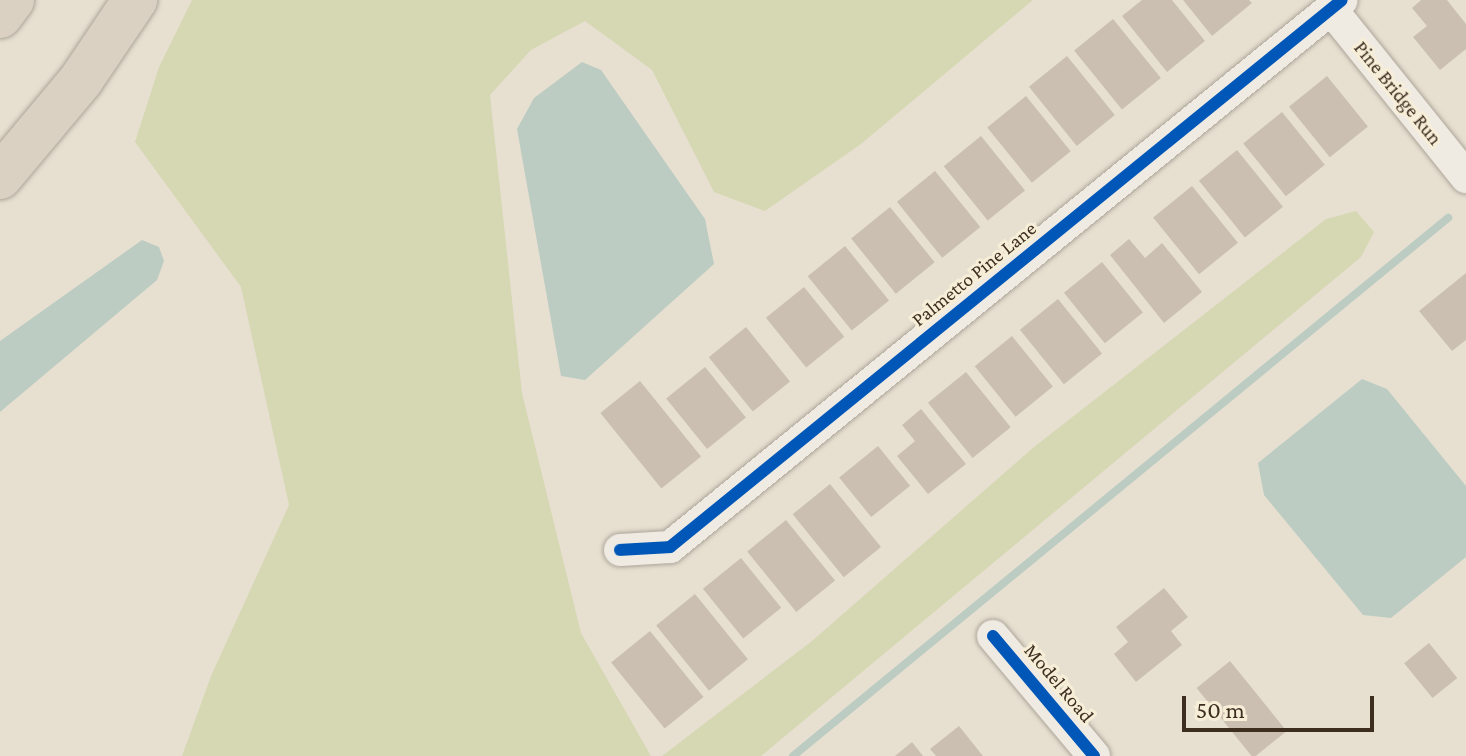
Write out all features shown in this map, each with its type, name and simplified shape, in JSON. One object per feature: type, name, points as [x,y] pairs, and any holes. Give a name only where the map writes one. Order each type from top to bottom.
[{"type":"highway","points":[[0,16],[12,0]]},
{"type":"highway","points":[[0,177],[81,80],[135,0]]},
{"type":"street","name":"Pine Bridge Run","points":[[1336,4],[1466,177]]},
{"type":"street","name":"Palmetto Pine Lane","points":[[620,550],[670,547],[1336,4]]},
{"type":"street","name":"Model Road","points":[[993,636],[1094,756]]},
{"type":"green space","points":[[192,0],[1033,0],[861,144],[765,211],[714,192],[652,70],[585,21],[531,50],[490,95],[522,393],[581,633],[651,756],[182,756],[211,676],[289,505],[241,287],[135,142],[159,67]]},
{"type":"green space","points":[[1356,211],[1374,232],[1361,257],[761,756],[662,756],[812,641],[1034,447],[1326,219]]},
{"type":"shaded area","points":[[582,62],[601,70],[705,219],[714,264],[585,380],[561,376],[517,129],[534,98]]},
{"type":"shaded area","points":[[142,240],[159,247],[164,261],[157,280],[0,412],[0,341]]},
{"type":"shaded area","points":[[1362,379],[1387,389],[1466,486],[1466,557],[1391,618],[1363,615],[1264,495],[1258,463]]},
{"type":"building","points":[[1142,0],[1172,0],[1205,41],[1167,72],[1122,16]]},
{"type":"building","points":[[1183,0],[1249,0],[1252,3],[1212,36]]},
{"type":"building","points":[[1421,0],[1447,0],[1466,24],[1466,49],[1440,70],[1413,37],[1427,26],[1412,8]]},
{"type":"building","points":[[1113,19],[1161,78],[1122,110],[1074,50]]},
{"type":"building","points":[[1067,56],[1115,115],[1077,146],[1029,87]]},
{"type":"building","points":[[1327,76],[1368,127],[1330,157],[1289,107]]},
{"type":"building","points":[[1026,96],[1071,151],[1032,183],[987,127]]},
{"type":"building","points":[[1282,112],[1325,165],[1286,196],[1243,143]]},
{"type":"building","points":[[981,136],[1025,190],[988,221],[944,166]]},
{"type":"building","points":[[1237,150],[1283,207],[1245,238],[1199,181]]},
{"type":"building","points":[[935,171],[980,227],[942,258],[897,202]]},
{"type":"building","points":[[1192,186],[1238,243],[1199,274],[1153,217]]},
{"type":"building","points":[[890,207],[935,262],[896,294],[851,238]]},
{"type":"building","points":[[1129,239],[1145,258],[1162,243],[1202,292],[1164,323],[1110,255]]},
{"type":"building","points":[[845,246],[889,300],[852,331],[808,276]]},
{"type":"building","points":[[1102,262],[1143,313],[1105,343],[1064,293]]},
{"type":"building","points":[[1466,273],[1466,340],[1452,351],[1419,311]]},
{"type":"building","points":[[804,287],[844,337],[806,368],[766,318]]},
{"type":"building","points":[[1058,299],[1102,353],[1064,384],[1020,330]]},
{"type":"building","points":[[746,327],[790,381],[753,412],[709,357]]},
{"type":"building","points":[[1012,336],[1053,387],[1016,417],[975,366]]},
{"type":"building","points":[[705,367],[746,418],[707,449],[666,398]]},
{"type":"building","points":[[966,372],[1011,427],[973,458],[928,403]]},
{"type":"building","points":[[640,381],[701,456],[661,488],[600,413]]},
{"type":"building","points":[[921,409],[966,464],[928,494],[897,456],[915,441],[902,425]]},
{"type":"building","points":[[878,446],[910,486],[871,517],[839,477]]},
{"type":"building","points":[[830,484],[881,547],[844,577],[793,514]]},
{"type":"building","points":[[786,520],[835,581],[796,612],[747,551]]},
{"type":"building","points":[[741,558],[781,608],[743,639],[703,589]]},
{"type":"building","points":[[1164,588],[1188,617],[1171,631],[1182,645],[1136,682],[1114,654],[1128,642],[1116,627]]},
{"type":"building","points":[[695,594],[748,659],[709,691],[656,625]]},
{"type":"building","points":[[650,631],[703,697],[665,729],[611,662]]},
{"type":"building","points":[[1429,643],[1457,678],[1432,698],[1404,663]]},
{"type":"building","points":[[1230,661],[1287,731],[1252,756],[1197,688]]},
{"type":"building","points":[[959,726],[983,756],[936,756],[930,749]]},
{"type":"building","points":[[912,742],[923,756],[895,756]]},
{"type":"waterway","points":[[793,756],[1448,218]]},
{"type":"cycle path","points":[[620,550],[670,547],[1342,0]]},
{"type":"cycle path","points":[[993,636],[1094,756]]}]
